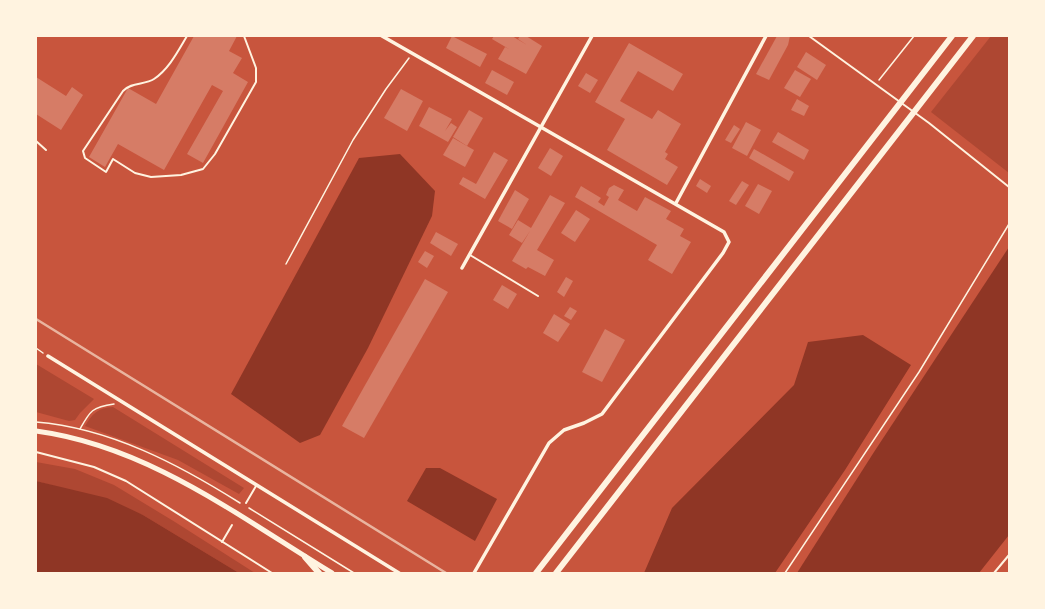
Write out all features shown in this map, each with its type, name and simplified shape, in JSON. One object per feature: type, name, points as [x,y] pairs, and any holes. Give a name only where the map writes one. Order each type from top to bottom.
[{"type":"highway","points":[[536,573],[952,36]]},
{"type":"highway","points":[[556,573],[973,36]]},
{"type":"highway","points":[[305,557],[319,573]]},
{"type":"main road","points":[[36,431],[92,442],[134,457],[157,468],[225,506],[332,573]]},
{"type":"street","points":[[382,36],[676,203],[724,232],[728,242],[724,253],[602,414],[584,423],[564,430],[549,443],[474,573]]},
{"type":"street","points":[[462,268],[540,126],[592,36]]},
{"type":"street","points":[[676,203],[766,36]]},
{"type":"street","points":[[48,356],[399,573]]},
{"type":"lane","points":[[187,36],[170,63],[154,79],[127,86],[83,150],[85,158],[106,172],[113,159],[135,173],[151,177],[181,175],[203,169],[214,154],[256,82],[256,68],[244,36]]},
{"type":"lane","points":[[809,36],[929,123],[1009,188]]},
{"type":"lane","points":[[36,141],[46,150]]},
{"type":"lane","points":[[470,255],[538,296]]},
{"type":"lane","points":[[36,452],[87,465],[126,481],[272,573]]},
{"type":"lane","points":[[246,502],[256,486]]},
{"type":"lane","points":[[222,542],[232,525]]},
{"type":"lane","points":[[994,573],[1009,555]]},
{"type":"path","points":[[876,84],[914,36]]},
{"type":"path","points":[[286,264],[353,140],[386,89],[412,53]]},
{"type":"path","points":[[785,573],[919,372],[1009,224]]},
{"type":"path","points":[[36,348],[48,356]]},
{"type":"path","points":[[80,430],[89,413],[96,407],[124,403]]},
{"type":"shaded area","points":[[991,36],[1009,36],[1009,173],[931,112]]},
{"type":"shaded area","points":[[400,154],[435,191],[432,216],[368,348],[320,435],[300,443],[231,394],[359,158]]},
{"type":"shaded area","points":[[1009,247],[1009,535],[979,573],[797,573],[874,452]]},
{"type":"shaded area","points":[[863,335],[911,365],[845,470],[775,573],[644,573],[672,508],[794,385],[808,342]]},
{"type":"shaded area","points":[[36,364],[94,399],[75,420],[69,421],[36,412]]},
{"type":"shaded area","points":[[113,407],[244,488],[239,494],[178,460],[85,426],[96,412]]},
{"type":"shaded area","points":[[36,462],[75,469],[114,485],[255,573],[239,573],[143,515],[62,488],[36,481]]},
{"type":"shaded area","points":[[426,468],[440,468],[497,499],[475,541],[407,501]]},
{"type":"shaded area","points":[[36,481],[107,498],[143,515],[239,573],[36,573]]},
{"type":"building","points":[[194,36],[237,36],[229,51],[242,58],[233,73],[248,82],[203,163],[187,154],[223,91],[212,85],[164,170],[118,144],[105,167],[89,157],[128,88],[156,104]]},
{"type":"building","points":[[452,36],[487,54],[480,67],[446,48]]},
{"type":"building","points":[[494,36],[512,36],[527,45],[518,39],[520,36],[526,36],[542,46],[526,74],[498,59],[505,47],[509,49],[492,39]]},
{"type":"building","points":[[777,36],[790,36],[788,45],[769,80],[756,74]]},
{"type":"building","points":[[629,43],[683,74],[673,91],[638,71],[620,101],[652,119],[658,110],[681,124],[665,152],[668,154],[665,159],[678,167],[667,185],[607,150],[625,119],[595,102]]},
{"type":"building","points":[[806,52],[826,65],[817,80],[797,67]]},
{"type":"building","points":[[492,70],[514,82],[507,95],[485,83]]},
{"type":"building","points":[[795,70],[811,79],[800,97],[784,88]]},
{"type":"building","points":[[586,73],[598,80],[590,93],[578,86]]},
{"type":"building","points":[[36,77],[66,96],[72,87],[83,95],[61,130],[36,114]]},
{"type":"building","points":[[401,89],[423,101],[407,131],[384,118]]},
{"type":"building","points":[[797,99],[809,106],[804,116],[791,110]]},
{"type":"building","points":[[429,107],[452,119],[445,131],[451,123],[457,127],[448,142],[419,126]]},
{"type":"building","points":[[469,110],[483,118],[467,146],[453,137]]},
{"type":"building","points":[[746,122],[761,130],[747,156],[732,148]]},
{"type":"building","points":[[734,125],[740,129],[731,143],[725,140]]},
{"type":"building","points":[[778,132],[809,150],[804,160],[772,142]]},
{"type":"building","points":[[453,138],[474,150],[465,167],[443,155]]},
{"type":"building","points":[[550,148],[563,156],[551,176],[538,168]]},
{"type":"building","points":[[754,149],[794,172],[789,181],[749,158]]},
{"type":"building","points":[[494,152],[508,160],[485,199],[459,184],[463,177],[476,184]]},
{"type":"building","points":[[700,179],[711,186],[707,193],[696,186]]},
{"type":"building","points":[[742,181],[749,185],[736,205],[729,201]]},
{"type":"building","points":[[758,184],[772,191],[759,214],[745,206]]},
{"type":"building","points":[[614,185],[624,190],[618,200],[637,211],[645,197],[671,211],[666,219],[684,229],[680,236],[691,242],[672,274],[648,260],[657,245],[575,197],[581,186],[601,198],[598,202],[604,206],[609,197],[606,195],[609,188]]},
{"type":"building","points":[[515,190],[529,199],[512,229],[498,221]]},
{"type":"building","points":[[550,195],[565,203],[537,250],[554,260],[545,276],[528,267],[526,269],[512,261],[530,231],[522,243],[509,235],[518,220],[531,228]]},
{"type":"building","points":[[576,210],[590,219],[575,242],[561,233]]},
{"type":"building","points":[[436,232],[458,244],[451,256],[430,243]]},
{"type":"building","points":[[425,251],[434,256],[427,268],[418,262]]},
{"type":"building","points":[[566,277],[573,281],[564,297],[557,292]]},
{"type":"building","points":[[425,279],[448,292],[364,438],[342,426]]},
{"type":"building","points":[[502,285],[517,294],[508,309],[493,300]]},
{"type":"building","points":[[570,307],[577,311],[571,320],[564,316]]},
{"type":"building","points":[[554,314],[570,324],[558,342],[543,333]]},
{"type":"building","points":[[605,329],[625,340],[602,382],[582,372]]},
{"type":"railway","points":[[36,319],[446,573]]}]
